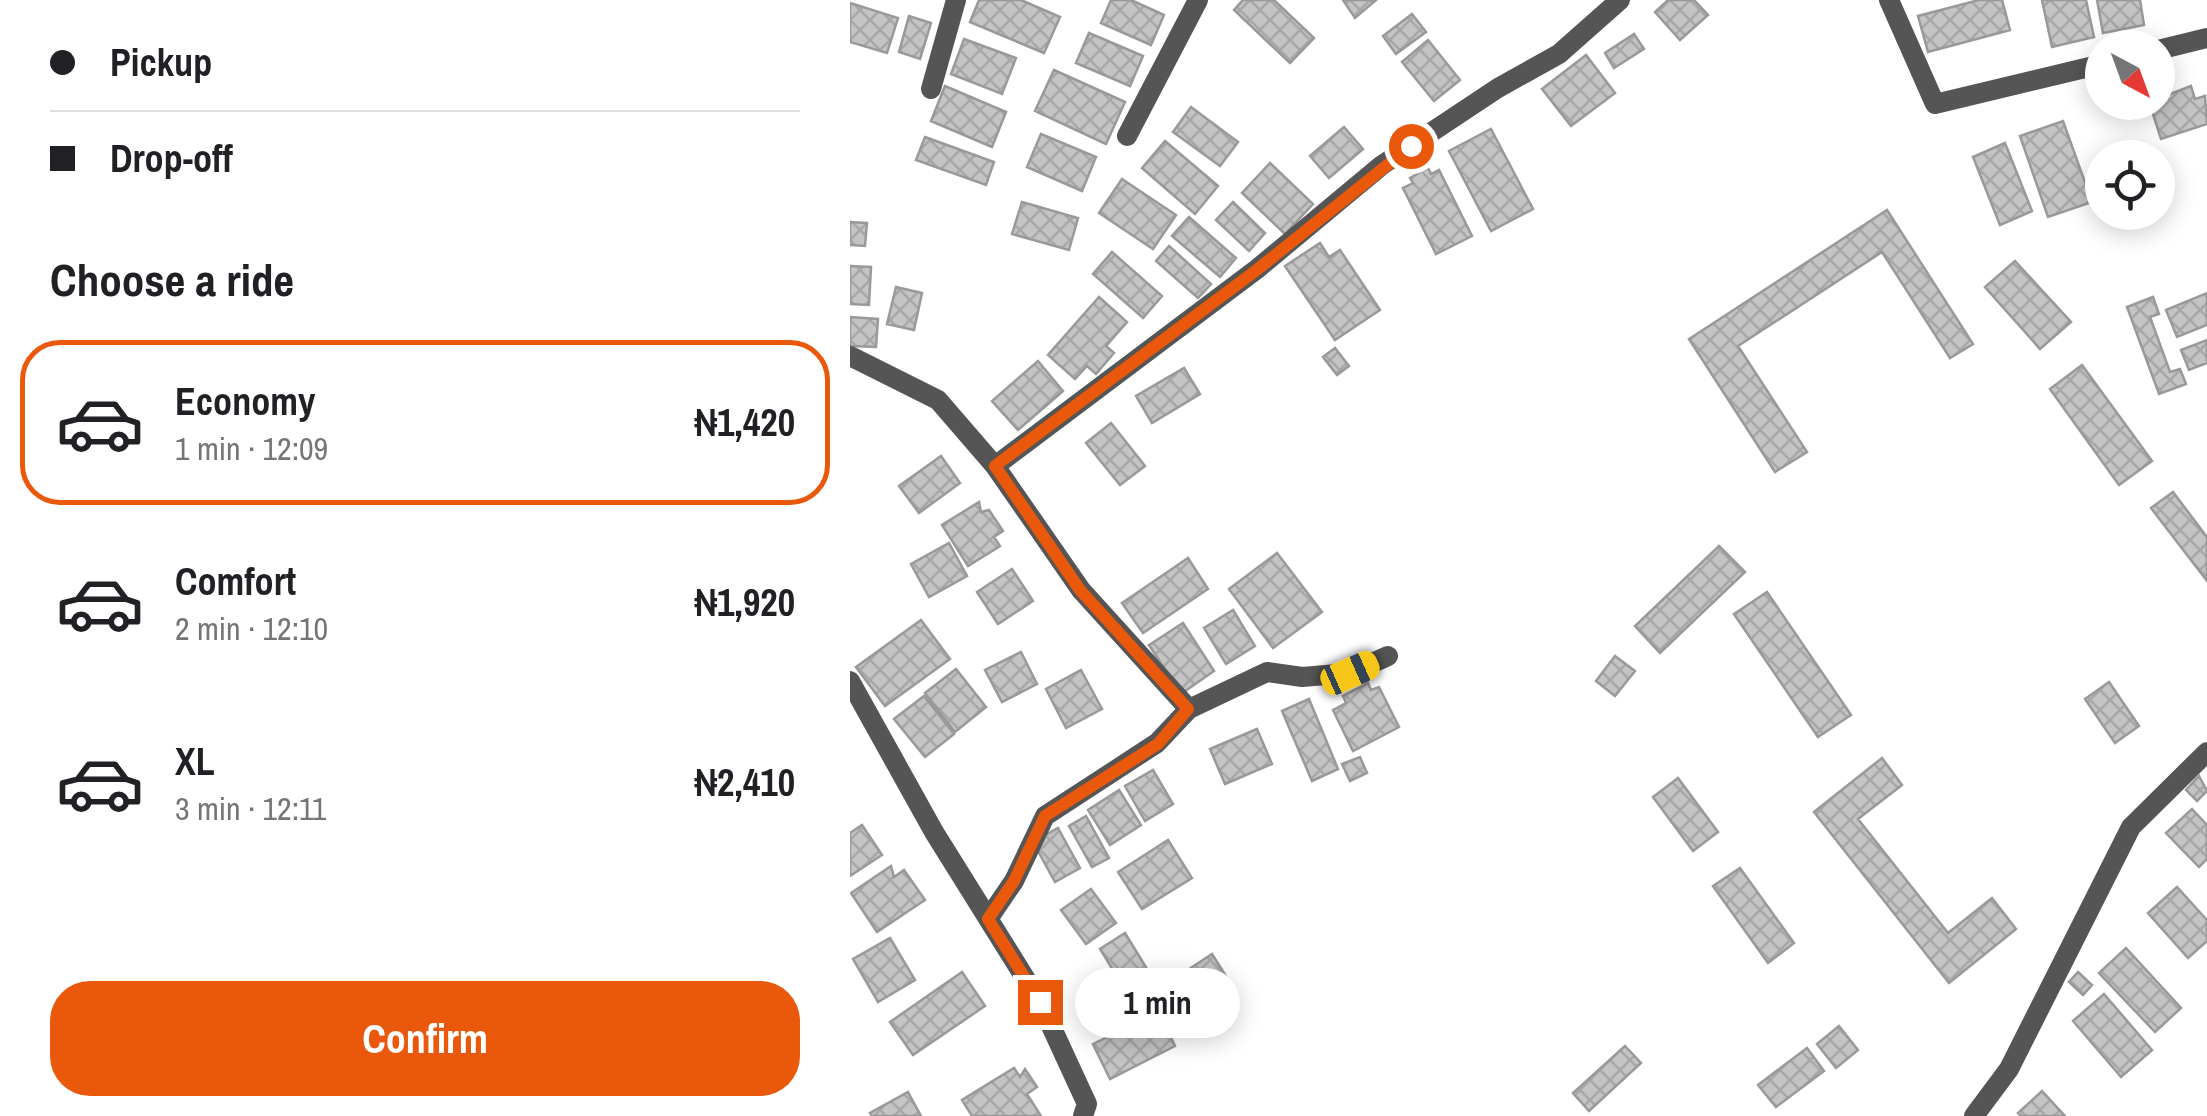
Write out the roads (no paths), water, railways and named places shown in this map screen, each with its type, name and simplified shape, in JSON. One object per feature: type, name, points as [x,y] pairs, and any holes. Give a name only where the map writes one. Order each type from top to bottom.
[{"type":"street","points":[[931,88],[956,0]]},
{"type":"street","points":[[1127,136],[1198,0]]},
{"type":"street","points":[[1890,0],[1935,104],[2085,68]]},
{"type":"street","points":[[995,466],[1242,281],[1382,166],[1498,88],[1560,54],[1612,2]]},
{"type":"street","points":[[2175,46],[2207,38]]},
{"type":"street","points":[[850,356],[938,400],[995,466],[1080,590],[1188,709]]},
{"type":"street","points":[[988,919],[1014,881],[1045,816],[1158,744],[1188,709],[1266,672],[1302,677],[1350,673],[1388,656]]},
{"type":"street","points":[[850,680],[934,832],[1040,1002],[1087,1104],[1084,1116]]},
{"type":"street","points":[[1974,1116],[2009,1068],[2131,827],[2207,752]]}]
